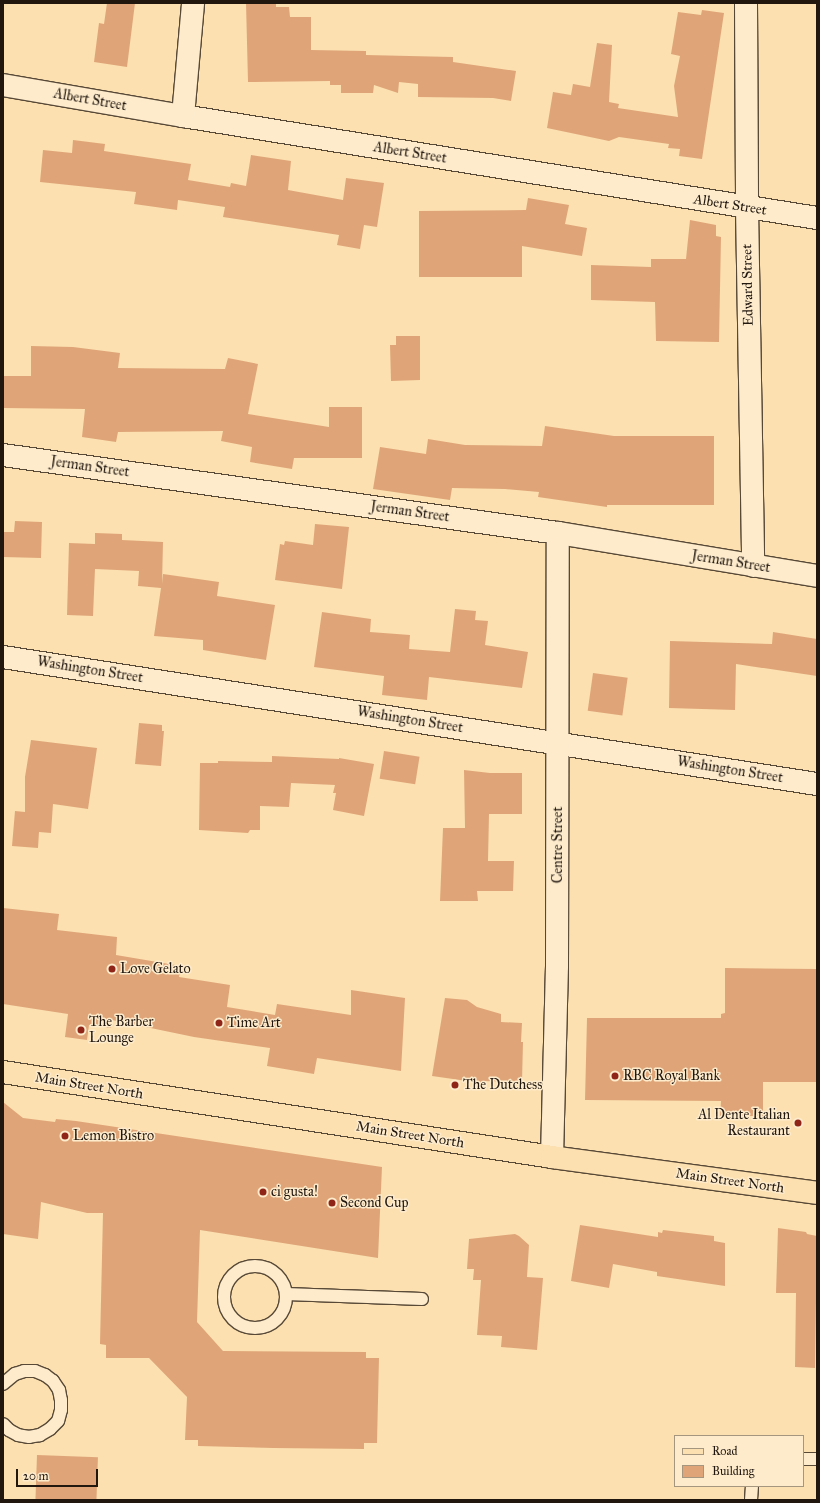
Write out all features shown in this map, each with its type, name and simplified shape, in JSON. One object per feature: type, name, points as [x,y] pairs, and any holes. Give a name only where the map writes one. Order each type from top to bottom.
[{"type":"main road","name":"Main Street North","points":[[3,1072],[552,1157],[817,1193]]},
{"type":"street","points":[[183,116],[193,3]]},
{"type":"street","name":"Edward Street","points":[[746,3],[746,208],[753,566]]},
{"type":"street","name":"Albert Street","points":[[3,85],[746,208],[817,218]]},
{"type":"street","name":"Jerman Street","points":[[3,455],[558,533],[817,576]]},
{"type":"street","name":"Centre Street","points":[[552,1157],[557,966],[558,533]]},
{"type":"street","name":"Washington Street","points":[[3,657],[558,742],[817,784]]},
{"type":"lane","points":[[252,1266],[271,1270],[279,1277],[286,1294],[285,1305],[281,1315],[264,1327],[253,1328],[242,1326],[234,1320],[227,1311],[224,1301],[228,1281],[234,1274],[243,1268],[252,1266]]},
{"type":"lane","points":[[286,1294],[422,1299]]},
{"type":"lane","points":[[3,1424],[9,1430],[18,1435],[29,1437],[40,1435],[50,1429],[58,1420],[61,1410],[59,1390],[53,1381],[45,1375],[35,1371],[24,1371],[15,1374],[4,1381]]},
{"type":"lane","points":[[804,1459],[817,1459]]},
{"type":"lane","points":[[751,1500],[752,1487]]},
{"type":"building","points":[[107,3],[135,3],[127,67],[94,62],[99,23],[104,24]]},
{"type":"building","points":[[246,3],[276,3],[276,7],[289,7],[290,17],[311,17],[311,50],[366,51],[366,55],[453,57],[453,62],[516,71],[511,101],[493,98],[418,97],[418,84],[399,82],[398,93],[374,85],[373,93],[341,93],[341,85],[330,85],[330,81],[248,82]]},
{"type":"building","points":[[702,10],[724,13],[702,159],[679,156],[680,149],[668,148],[669,144],[619,137],[609,141],[547,128],[553,92],[571,95],[573,84],[590,87],[597,43],[612,45],[609,102],[619,104],[618,108],[678,117],[674,86],[680,56],[671,54],[678,12],[701,15]]},
{"type":"building","points":[[73,140],[105,144],[104,151],[191,164],[188,180],[230,187],[231,183],[246,186],[251,155],[291,161],[288,190],[343,200],[346,178],[384,183],[377,227],[364,225],[360,249],[337,245],[339,235],[223,217],[225,207],[178,200],[177,210],[134,204],[136,192],[40,182],[43,150],[72,153]]},
{"type":"building","points":[[528,198],[569,205],[565,224],[587,228],[582,256],[522,246],[522,277],[419,277],[419,211],[526,210]]},
{"type":"building","points":[[690,220],[716,225],[716,236],[721,237],[719,342],[656,341],[655,302],[591,300],[591,265],[651,267],[651,259],[686,259]]},
{"type":"building","points":[[396,336],[420,336],[420,380],[391,381],[390,345],[396,345]]},
{"type":"building","points":[[31,346],[73,347],[120,353],[118,368],[225,369],[228,358],[258,364],[248,414],[329,427],[329,407],[362,407],[362,458],[294,458],[292,469],[250,462],[252,447],[221,441],[223,431],[118,432],[116,442],[82,437],[85,409],[3,408],[3,376],[31,376]]},
{"type":"building","points":[[545,426],[614,436],[714,436],[714,505],[607,505],[607,507],[538,497],[539,492],[505,489],[452,488],[450,500],[373,489],[380,447],[426,454],[428,439],[465,445],[542,446]]},
{"type":"building","points":[[15,521],[42,522],[41,558],[3,557],[3,532],[14,532]]},
{"type":"building","points":[[315,524],[349,527],[342,589],[275,580],[280,544],[284,545],[285,541],[313,545]]},
{"type":"building","points":[[95,533],[122,534],[122,540],[163,542],[162,584],[163,574],[219,582],[217,596],[275,605],[266,660],[203,650],[203,640],[154,636],[161,588],[138,586],[139,571],[95,569],[93,616],[67,615],[69,543],[95,544]]},
{"type":"building","points":[[455,609],[476,611],[475,620],[488,621],[485,645],[528,652],[522,688],[429,677],[427,700],[382,695],[384,676],[314,667],[322,612],[371,619],[370,632],[410,635],[409,649],[450,652]]},
{"type":"building","points":[[773,632],[817,639],[817,676],[736,664],[735,710],[669,708],[670,641],[772,644]]},
{"type":"building","points":[[593,673],[628,678],[622,716],[588,711]]},
{"type":"building","points":[[139,723],[162,725],[162,731],[164,731],[161,766],[135,764]]},
{"type":"building","points":[[31,740],[97,748],[88,809],[53,804],[51,833],[39,832],[38,848],[12,846],[15,811],[25,812],[25,777]]},
{"type":"building","points":[[384,751],[420,757],[415,784],[380,779]]},
{"type":"building","points":[[272,756],[339,758],[374,764],[364,816],[333,810],[336,793],[333,793],[335,785],[291,783],[289,807],[260,806],[260,830],[250,830],[248,833],[199,830],[200,763],[218,763],[218,761],[272,762]]},
{"type":"building","points":[[464,770],[490,773],[522,773],[522,814],[489,814],[488,861],[514,861],[513,891],[477,891],[478,901],[440,901],[443,828],[465,828]]},
{"type":"building","points":[[3,908],[59,914],[57,930],[117,937],[116,955],[181,966],[179,977],[230,985],[227,1007],[275,1015],[277,1004],[351,1015],[351,990],[405,998],[401,1071],[317,1058],[314,1074],[267,1066],[270,1048],[194,1037],[112,1020],[111,1028],[89,1025],[87,1040],[65,1037],[68,1014],[3,1004]]},
{"type":"building","points":[[725,968],[817,969],[817,1082],[763,1082],[763,1116],[720,1116],[721,1101],[585,1100],[587,1018],[721,1018],[721,1014],[725,1013]]},
{"type":"building","points":[[445,998],[467,1000],[477,1007],[501,1014],[501,1022],[522,1023],[522,1082],[482,1081],[481,1083],[432,1076]]},
{"type":"building","points":[[3,1102],[23,1118],[55,1122],[56,1119],[76,1121],[382,1167],[378,1258],[200,1230],[197,1322],[223,1351],[366,1352],[366,1358],[379,1358],[377,1443],[364,1443],[364,1449],[273,1448],[198,1446],[198,1440],[185,1440],[187,1397],[149,1358],[106,1358],[106,1345],[100,1344],[103,1213],[87,1213],[41,1202],[38,1239],[3,1234]]},
{"type":"building","points":[[580,1225],[658,1237],[658,1232],[662,1233],[663,1230],[714,1236],[714,1241],[725,1243],[725,1286],[657,1276],[657,1272],[613,1264],[609,1288],[571,1281]]},
{"type":"building","points":[[778,1228],[806,1232],[807,1234],[817,1236],[815,1368],[795,1367],[796,1293],[776,1293]]},
{"type":"building","points":[[515,1234],[529,1245],[527,1277],[543,1278],[537,1350],[501,1347],[502,1336],[477,1335],[481,1280],[473,1280],[474,1269],[467,1269],[469,1239]]},
{"type":"building","points":[[37,1455],[98,1457],[96,1500],[35,1500]]},
{"type":"place","name":"Love Gelato","points":[[112,969]]},
{"type":"place","name":"Time Art","points":[[219,1023]]},
{"type":"place","name":"The Barber Lounge","points":[[81,1030]]},
{"type":"place","name":"RBC Royal Bank","points":[[615,1076]]},
{"type":"place","name":"The Dutchess","points":[[455,1085]]},
{"type":"place","name":"Al Dente Italian Restaurant","points":[[798,1123]]},
{"type":"place","name":"Lemon Bistro","points":[[65,1136]]},
{"type":"place","name":"ci gusta!","points":[[263,1192]]},
{"type":"place","name":"Second Cup","points":[[332,1203]]}]
